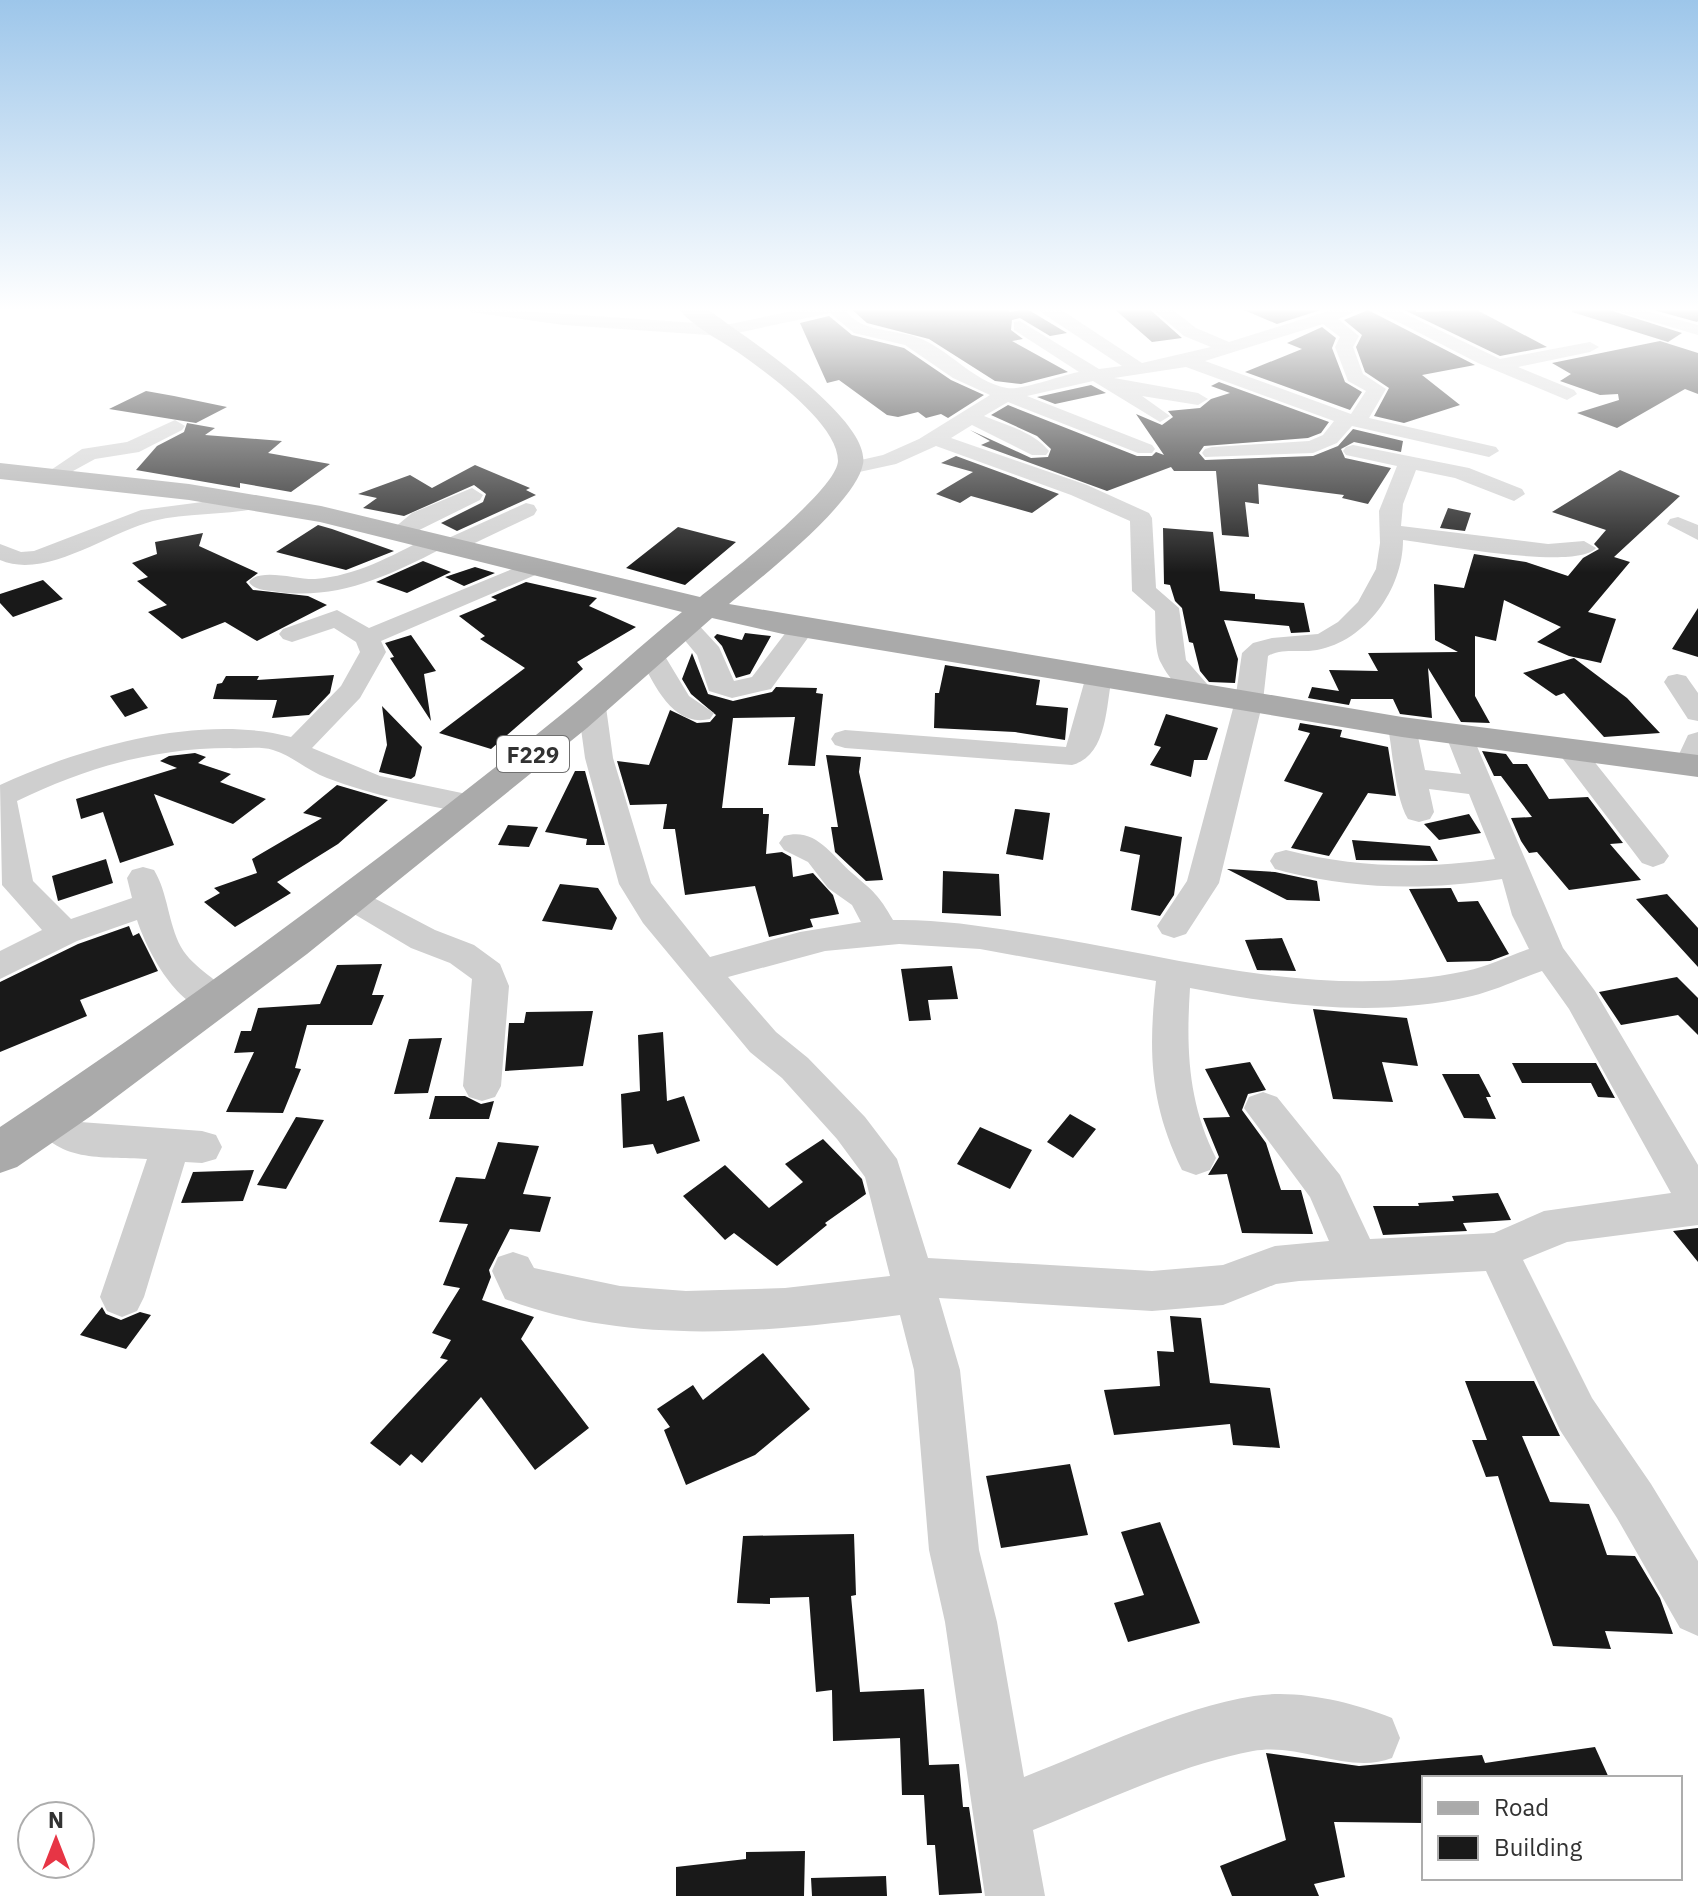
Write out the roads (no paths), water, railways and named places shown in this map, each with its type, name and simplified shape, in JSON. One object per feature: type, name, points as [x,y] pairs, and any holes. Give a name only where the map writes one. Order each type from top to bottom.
[{"type":"main road","points":[[805,395],[849,445],[850,468]]},
{"type":"main road","name":"F229","points":[[0,1153],[215,1001],[592,707],[818,508],[850,468]]},
{"type":"main road","points":[[0,471],[53,476],[190,500],[256,502],[442,544],[694,618],[802,628],[1460,736],[1571,751],[1695,758]]},
{"type":"street","points":[[1130,395],[1160,416]]},
{"type":"street","points":[[1174,395],[1198,399]]},
{"type":"street","points":[[1283,395],[1351,420],[1489,451]]},
{"type":"street","points":[[1212,453],[1313,447],[1330,439],[1366,410],[1373,395]]},
{"type":"street","points":[[850,468],[889,460],[935,439],[993,400],[1007,396],[1076,417],[1145,449]]},
{"type":"street","points":[[970,417],[1023,440],[1039,451]]},
{"type":"street","points":[[53,476],[89,453],[132,448],[175,426]]},
{"type":"street","points":[[935,439],[1079,490],[1141,518],[1144,591],[1167,608],[1173,661],[1201,693]]},
{"type":"street","points":[[1353,451],[1461,473],[1514,494]]},
{"type":"street","points":[[1174,926],[1203,883],[1249,701],[1251,665],[1260,648],[1325,642],[1350,626],[1373,599],[1391,557],[1388,522],[1394,494],[1410,461]]},
{"type":"street","points":[[399,533],[420,518],[472,495]]},
{"type":"street","points":[[0,551],[18,559],[37,558],[190,500]]},
{"type":"street","points":[[261,582],[306,586],[360,581],[526,510]]},
{"type":"street","points":[[1391,532],[1548,551],[1584,548]]},
{"type":"street","points":[[367,638],[456,599],[497,587],[532,568]]},
{"type":"street","points":[[292,634],[337,618],[367,638],[373,652],[362,674],[294,750]]},
{"type":"street","points":[[694,618],[710,653],[719,685],[732,690],[761,683],[802,628]]},
{"type":"street","points":[[651,654],[679,701],[700,713]]},
{"type":"street","points":[[845,739],[1072,756],[1083,748],[1099,676]]},
{"type":"street","points":[[1677,682],[1698,713]]},
{"type":"street","points":[[592,707],[599,758],[635,884],[655,915],[763,1042],[795,1068],[851,1128],[883,1171],[937,1370],[954,1550],[971,1622],[1015,1896]]},
{"type":"street","points":[[1402,727],[1419,812]]},
{"type":"street","points":[[513,1271],[520,1285],[649,1310],[687,1313],[800,1307],[914,1285],[1152,1291],[1199,1289],[1223,1285],[1275,1265],[1357,1257],[1498,1252],[1544,1229],[1698,1205],[1582,1000],[1549,955],[1529,915],[1514,867],[1460,736]]},
{"type":"street","points":[[65,933],[18,885],[0,797],[85,761],[166,741],[283,743],[318,764],[391,786],[470,804]]},
{"type":"street","points":[[1571,751],[1653,856]]},
{"type":"street","points":[[1410,777],[1481,786]]},
{"type":"street","points":[[795,843],[819,855],[839,880],[864,898],[883,933]]},
{"type":"street","points":[[1286,861],[1349,877],[1379,880],[1422,880],[1514,867]]},
{"type":"street","points":[[0,966],[146,891],[160,946],[190,983],[215,1001]]},
{"type":"street","points":[[351,897],[423,939],[462,954],[488,973],[491,986],[482,1086]]},
{"type":"street","points":[[703,972],[742,959],[841,938],[883,933],[948,935],[1076,952],[1267,989],[1359,995],[1456,988],[1508,976],[1549,955]]},
{"type":"street","points":[[1174,973],[1168,1079],[1186,1140],[1196,1158]]},
{"type":"street","points":[[1263,1108],[1326,1187],[1357,1257]]},
{"type":"street","points":[[51,1118],[70,1137],[187,1146],[122,1297]]},
{"type":"street","points":[[1498,1252],[1576,1414],[1634,1501],[1698,1610]]},
{"type":"street","points":[[1004,1813],[1190,1741],[1255,1723],[1294,1722],[1372,1738]]}]
